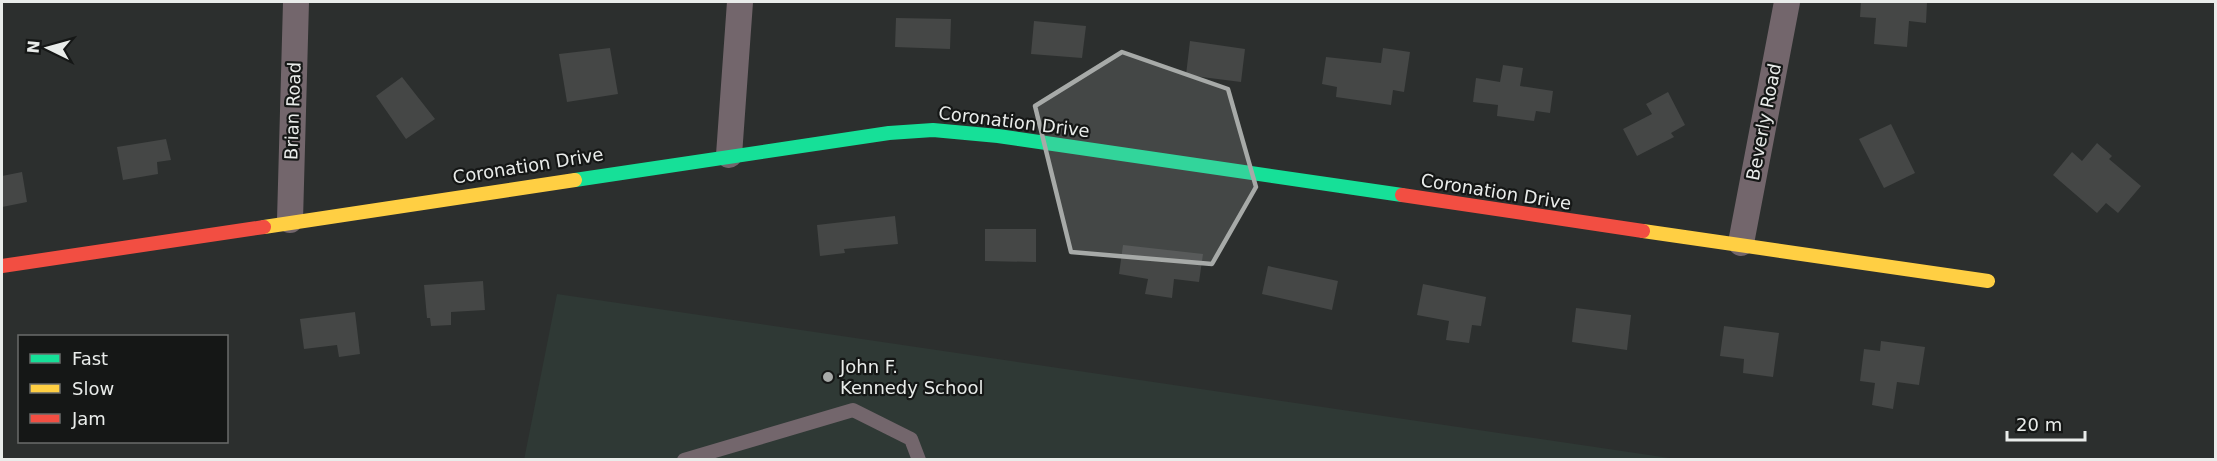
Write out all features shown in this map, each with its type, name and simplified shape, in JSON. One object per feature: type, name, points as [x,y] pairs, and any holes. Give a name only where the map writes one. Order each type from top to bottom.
[{"type":"street","name":"Brian Road","points":[[290,220],[296,2]]},
{"type":"street","points":[[729,154],[740,2]]},
{"type":"street","name":"Beverly Road","points":[[1741,243],[1787,2]]},
{"type":"street","name":"Coronation Drive","points":[[2,266],[729,154],[889,133],[933,130],[998,136],[1617,228],[1741,243],[1988,281]]},
{"type":"lane","points":[[684,459],[853,410],[911,439],[919,459]]},
{"type":"highlighted area","points":[[1122,52],[1228,89],[1256,187],[1212,264],[1071,252],[1035,106]]},
{"type":"shaded area","name":"John F. Kennedy School","points":[[557,294],[1676,459],[524,460]]},
{"type":"building","points":[[1861,2],[1927,2],[1926,23],[1909,21],[1907,47],[1874,44],[1876,18],[1860,17]]},
{"type":"building","points":[[896,18],[951,19],[950,49],[895,47]]},
{"type":"building","points":[[1034,21],[1086,26],[1082,58],[1031,54]]},
{"type":"building","points":[[1190,41],[1245,49],[1241,82],[1186,75]]},
{"type":"building","points":[[610,48],[618,94],[567,102],[559,54]]},
{"type":"building","points":[[1383,48],[1410,52],[1404,92],[1393,90],[1391,105],[1336,97],[1337,87],[1322,84],[1326,57],[1381,63]]},
{"type":"building","points":[[1503,65],[1523,68],[1520,86],[1553,91],[1550,113],[1536,111],[1534,121],[1497,116],[1498,105],[1473,102],[1476,78],[1500,82]]},
{"type":"building","points":[[402,77],[435,119],[406,139],[376,96]]},
{"type":"building","points":[[1668,92],[1685,125],[1671,133],[1674,137],[1637,156],[1623,129],[1652,114],[1646,104]]},
{"type":"building","points":[[1891,124],[1915,173],[1884,188],[1859,139]]},
{"type":"building","points":[[166,139],[171,160],[157,162],[158,174],[123,180],[117,147]]},
{"type":"building","points":[[2097,143],[2112,156],[2109,159],[2141,186],[2118,213],[2106,203],[2097,213],[2053,175],[2072,152],[2082,161]]},
{"type":"building","points":[[22,172],[27,202],[2,207],[2,176]]},
{"type":"building","points":[[895,216],[898,244],[844,249],[845,253],[820,256],[817,225]]},
{"type":"building","points":[[985,229],[1036,229],[1036,262],[985,261]]},
{"type":"building","points":[[1123,245],[1203,254],[1199,282],[1174,279],[1172,298],[1145,294],[1148,279],[1119,274]]},
{"type":"building","points":[[1268,266],[1338,281],[1332,310],[1262,294]]},
{"type":"building","points":[[483,281],[485,310],[451,312],[451,325],[431,326],[430,318],[427,318],[424,285]]},
{"type":"building","points":[[1423,284],[1486,297],[1481,326],[1472,325],[1469,343],[1446,340],[1449,321],[1417,315]]},
{"type":"building","points":[[1576,308],[1631,315],[1627,350],[1572,342]]},
{"type":"building","points":[[355,312],[360,354],[339,357],[337,345],[304,349],[300,319]]},
{"type":"building","points":[[1724,326],[1779,333],[1773,377],[1743,373],[1744,359],[1720,356]]},
{"type":"building","points":[[1881,341],[1925,347],[1919,385],[1897,382],[1893,409],[1872,405],[1875,383],[1860,381],[1864,349],[1880,351]]},
{"type":"traffic: fast","points":[[575,180],[889,133],[933,130],[998,136],[1402,195]]},
{"type":"traffic: slow","points":[[264,227],[575,180]]},
{"type":"traffic: slow","points":[[1643,231],[1988,281]]},
{"type":"traffic: jam","points":[[1402,195],[1643,231]]},
{"type":"traffic: jam","points":[[2,266],[264,227]]},
{"type":"place","name":"John F. Kennedy School","points":[[828,377]]}]
